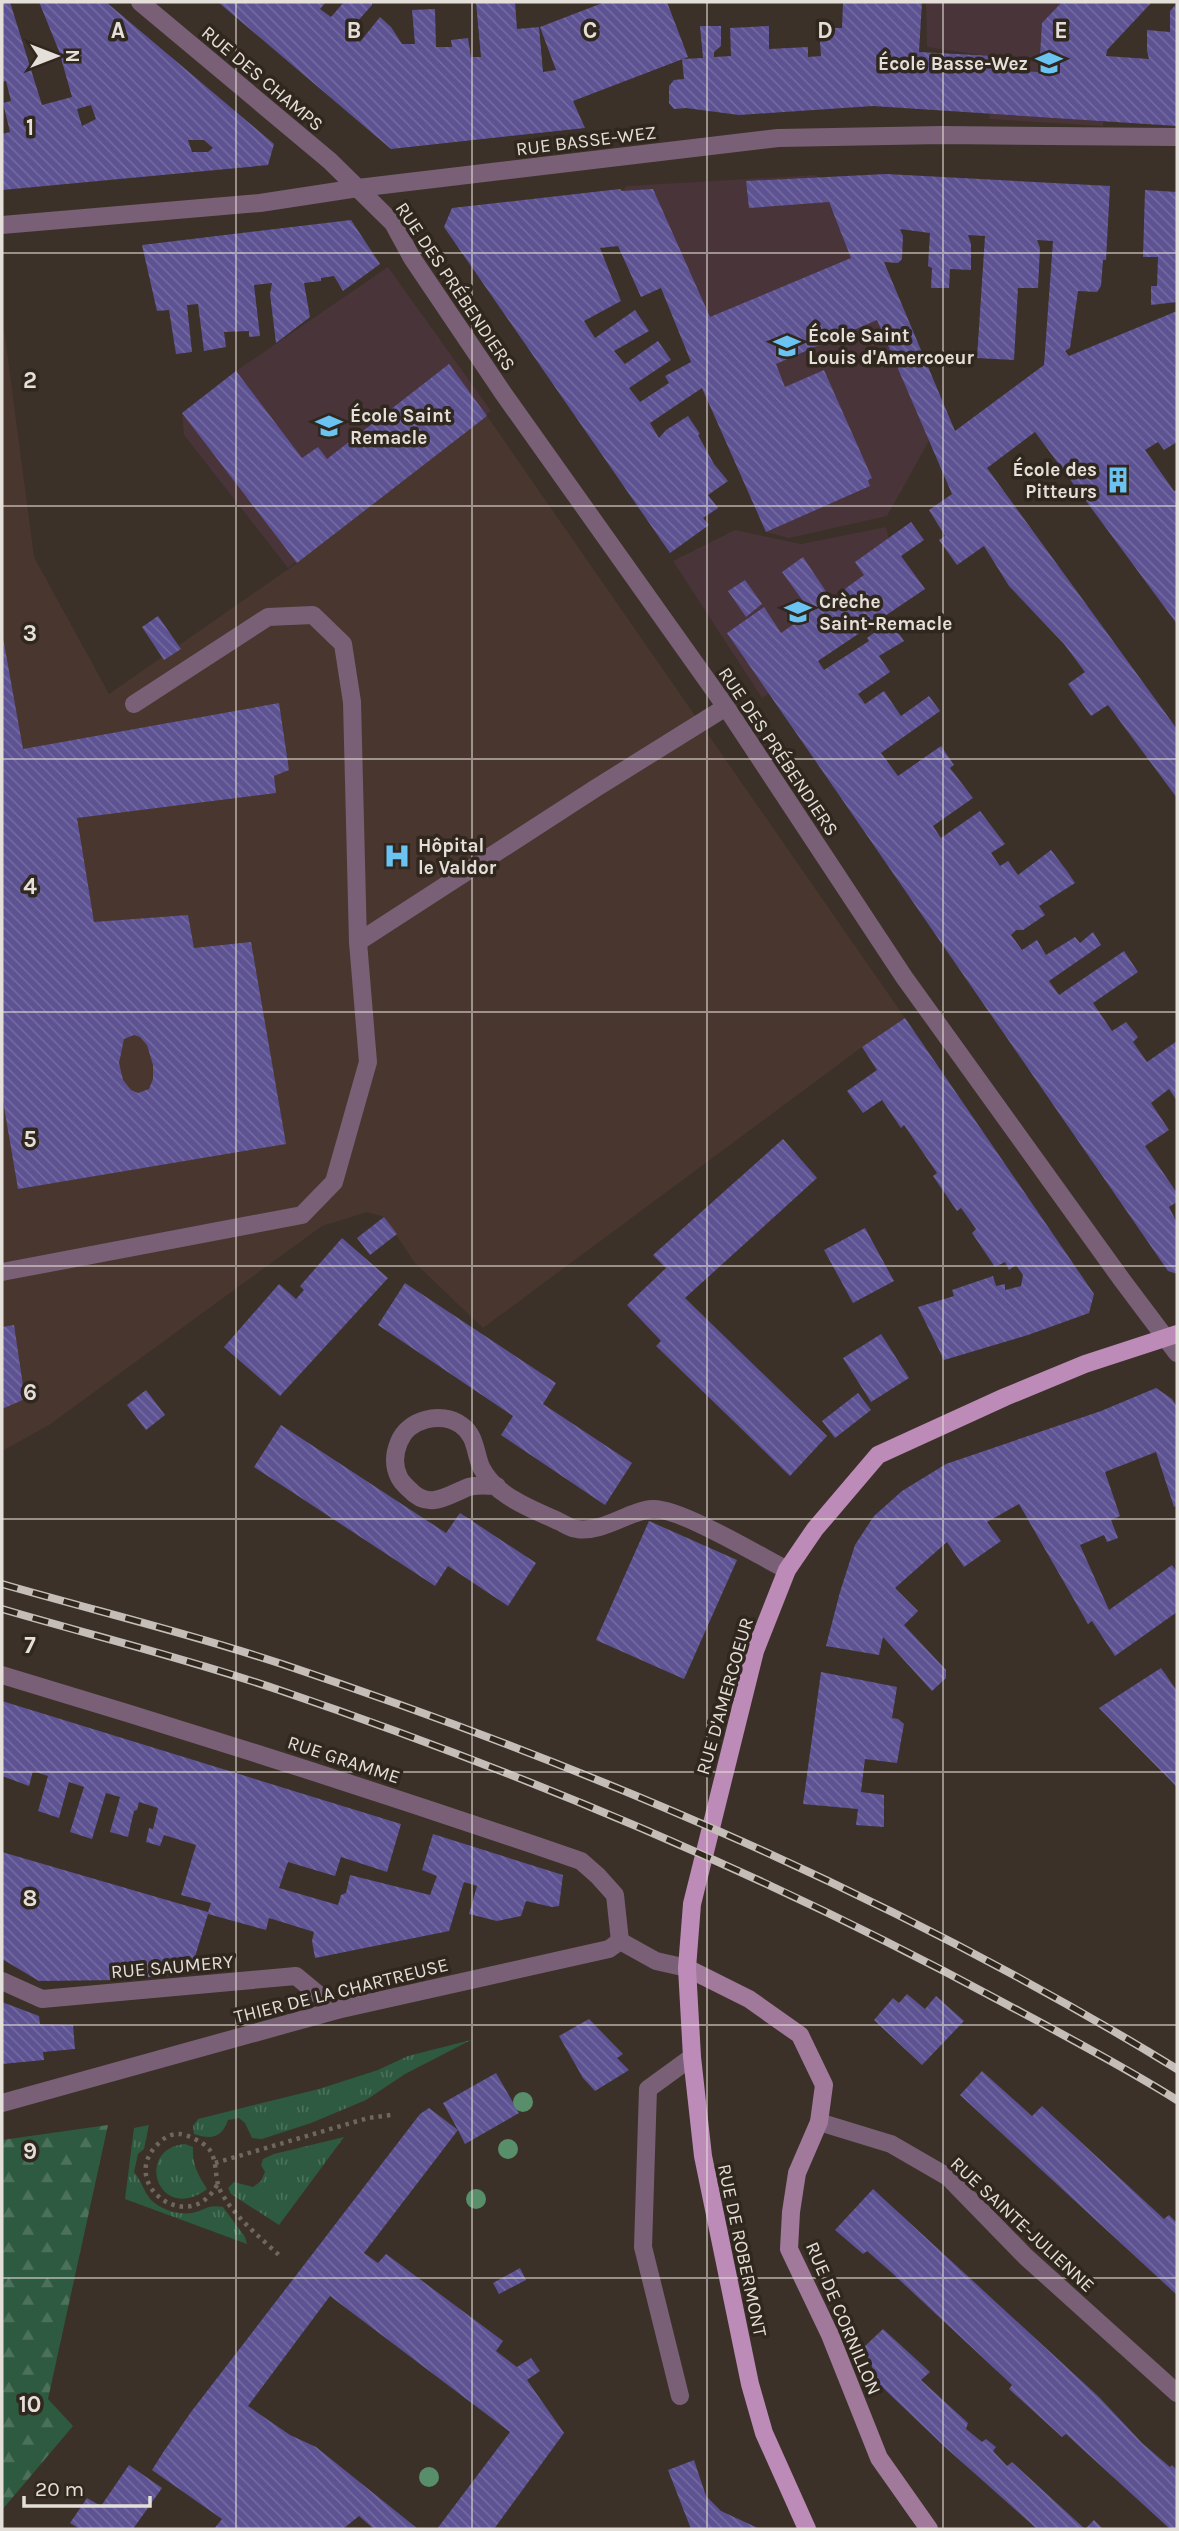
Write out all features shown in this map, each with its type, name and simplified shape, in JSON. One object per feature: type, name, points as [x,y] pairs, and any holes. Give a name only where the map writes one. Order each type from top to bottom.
[{"type":"main road","name":"RUE D'AMERCOEUR","points":[[687,1968],[692,1904],[755,1651],[788,1570],[815,1528],[878,1455],[1073,1368],[1172,1336]]},
{"type":"main road","name":"RUE DE ROBERMONT","points":[[687,1968],[692,2057],[703,2156],[750,2384],[764,2433],[807,2529]]},
{"type":"main road","name":"RUE DE CORNILLON","points":[[687,1968],[749,1999],[800,2035],[824,2085],[819,2122],[797,2174],[789,2249],[830,2335],[879,2458],[929,2529]]},
{"type":"street","name":"RUE DES CHAMPS","points":[[140,2],[330,161],[358,188]]},
{"type":"street","name":"RUE BASSE-WEZ","points":[[2,225],[260,203],[358,188],[778,138],[942,135],[1177,137]]},
{"type":"street","name":"RUE DES PRÉBENDIERS","points":[[358,188],[393,223],[412,258],[503,393],[726,708],[904,976],[1122,1280],[1172,1336],[1177,1353]]},
{"type":"street","points":[[2,1272],[302,1215],[334,1181],[368,1062],[358,942],[352,702],[343,644],[313,615],[268,617],[134,704]]},
{"type":"street","points":[[358,942],[596,788],[726,708]]},
{"type":"street","points":[[497,1486],[467,1487],[449,1497],[430,1502],[414,1495],[399,1478],[394,1456],[403,1433],[422,1420],[442,1418],[463,1425],[476,1444],[481,1466],[490,1481],[497,1486],[517,1502],[577,1529],[604,1526],[652,1509],[673,1512],[788,1570]]},
{"type":"street","name":"RUE GRAMME","points":[[2,1675],[172,1726],[581,1861],[598,1875],[615,1895],[620,1941]]},
{"type":"street","points":[[620,1941],[656,1961],[687,1968]]},
{"type":"street","name":"THIER DE LA CHARTREUSE","points":[[2,2102],[337,2010],[609,1950],[620,1941]]},
{"type":"street","name":"RUE SAUMERY","points":[[2,1981],[42,1999],[296,1976],[337,2010]]},
{"type":"street","points":[[680,2396],[643,2247],[648,2089],[692,2057]]},
{"type":"street","name":"RUE SAINTE-JULIENNE","points":[[819,2122],[891,2144],[948,2177],[1026,2257],[1177,2393]]},
{"type":"path","points":[[215,2163],[368,2118],[391,2115]]},
{"type":"path","points":[[218,2185],[213,2193],[200,2203],[185,2207],[169,2204],[154,2194],[147,2178],[146,2164],[153,2148],[164,2138],[179,2134],[201,2143],[209,2150],[215,2163],[218,2185],[226,2202],[282,2257]]},
{"type":"shaded area","name":"École Basse-Wez","points":[[926,2],[1152,2],[1107,50],[1103,126],[989,119],[994,57],[927,47]]},
{"type":"shaded area","name":"École Saint Louis d'Amercoeur","points":[[817,175],[929,441],[887,516],[789,538],[766,532],[702,388],[622,191],[627,186]]},
{"type":"shaded area","name":"École Saint Remacle","points":[[388,267],[491,411],[288,568],[184,435],[182,413],[236,371]]},
{"type":"shaded area","name":"Hôpital le Valdor","points":[[2,314],[34,557],[109,694],[297,563],[487,416],[905,1018],[483,1328],[415,1263],[384,1217],[367,1212],[322,1226],[49,1425],[2,1451]]},
{"type":"shaded area","name":"Crèche Saint-Remacle","points":[[886,527],[889,539],[925,589],[762,698],[673,561],[735,530],[801,544]]},
{"type":"green space","points":[[471,2040],[405,2074],[366,2100],[311,2123],[262,2139],[252,2138],[245,2123],[239,2118],[228,2120],[223,2131],[215,2136],[194,2134],[193,2126],[198,2119],[319,2089],[378,2070],[408,2056]]},
{"type":"green space","points":[[108,2125],[48,2399],[73,2426],[2,2510],[2,2140]]},
{"type":"green space","points":[[149,2125],[144,2149],[138,2154],[134,2172],[151,2200],[165,2209],[181,2213],[192,2213],[213,2206],[223,2207],[245,2237],[247,2244],[125,2199],[134,2128]]},
{"type":"green space","points":[[344,2137],[279,2225],[231,2194],[228,2188],[234,2182],[253,2187],[261,2181],[265,2172],[261,2165],[263,2159],[274,2154]]},
{"type":"green space","points":[[185,2144],[193,2147],[196,2169],[207,2189],[190,2198],[176,2198],[165,2192],[158,2182],[156,2170],[160,2158],[169,2149]]},
{"type":"building","points":[[2,2],[10,2],[42,105],[72,97],[59,51],[39,2],[106,2],[274,144],[268,165],[2,190],[2,134],[10,132],[3,103],[11,101],[6,81],[2,82]],"holes":[[[91,105],[96,119],[82,126],[77,109]],[[188,140],[204,140],[213,148],[208,152],[192,152]]]},
{"type":"building","points":[[218,2],[326,2],[320,9],[331,17],[344,2],[372,2],[348,32],[360,42],[380,17],[391,27],[402,44],[415,44],[412,10],[435,9],[436,47],[452,47],[451,40],[468,38],[471,57],[481,57],[476,2],[515,2],[517,29],[539,27],[543,72],[556,70],[540,27],[605,2],[667,2],[688,57],[573,101],[585,128],[391,149]]},
{"type":"building","points":[[843,2],[922,2],[919,52],[994,56],[993,70],[1039,72],[1042,23],[1062,2],[1152,2],[1107,50],[1106,56],[1149,59],[1147,30],[1170,32],[1170,11],[1177,3],[1177,126],[873,106],[739,115],[674,109],[669,103],[669,86],[674,80],[684,79],[682,59],[703,58],[700,26],[721,26],[721,46],[714,52],[714,57],[731,56],[730,28],[769,26],[769,49],[808,47],[808,57],[821,56],[819,28],[842,28]]},
{"type":"building","points":[[886,174],[1110,186],[1106,260],[1103,260],[1101,286],[1097,292],[1078,291],[1070,348],[1065,351],[1069,356],[1177,311],[1177,442],[1164,450],[1158,442],[1145,450],[1174,491],[1177,490],[1177,624],[1035,432],[987,468],[1177,729],[1177,798],[1108,705],[1091,716],[1068,684],[1085,672],[1064,644],[1009,586],[984,546],[957,565],[939,540],[945,536],[929,510],[952,494],[877,320],[776,364],[785,387],[824,370],[872,478],[868,480],[870,486],[766,532],[702,388],[650,423],[659,438],[666,430],[688,416],[714,464],[728,481],[708,495],[718,508],[703,518],[709,525],[670,553],[444,227],[452,208],[620,189],[653,189],[710,317],[851,258],[829,202],[749,208],[746,181]],"holes":[[[900,229],[930,233],[928,266],[932,268],[931,288],[949,288],[950,269],[971,270],[971,244],[968,235],[985,236],[977,358],[1014,360],[1018,288],[1038,288],[1040,248],[1037,240],[1053,241],[1044,365],[955,431],[884,262],[898,263],[902,259],[903,236]],[[618,246],[641,297],[661,288],[691,362],[665,376],[669,383],[640,402],[629,388],[671,360],[658,341],[625,364],[614,351],[649,331],[635,310],[595,338],[584,321],[621,301],[600,248]]]},
{"type":"building","points":[[1145,190],[1177,192],[1177,302],[1151,305],[1151,286],[1157,286],[1158,257],[1143,257]]},
{"type":"building","points":[[351,220],[380,264],[343,291],[334,276],[304,283],[310,317],[276,343],[270,294],[272,283],[254,285],[260,336],[249,337],[249,331],[224,332],[226,347],[204,351],[198,304],[187,305],[192,352],[176,354],[169,310],[157,311],[142,245]]},
{"type":"building","points":[[449,364],[487,416],[297,563],[182,413],[236,371],[302,458],[318,447],[327,459]]},
{"type":"building","points":[[911,522],[924,540],[901,556],[925,589],[818,661],[824,670],[869,641],[867,638],[890,621],[904,641],[879,656],[890,672],[858,694],[865,704],[884,691],[901,716],[929,696],[940,711],[881,753],[898,776],[941,746],[954,765],[950,768],[973,798],[933,826],[941,838],[980,811],[1005,844],[991,853],[1000,866],[1008,861],[1018,875],[1051,850],[1067,871],[1075,883],[1039,906],[1045,915],[1011,935],[1022,950],[1037,940],[1046,955],[1075,937],[1080,943],[1093,932],[1101,945],[1049,981],[1059,995],[1124,951],[1138,972],[1093,1003],[1112,1031],[1126,1022],[1138,1037],[1133,1042],[1147,1062],[1177,1041],[1177,1101],[1169,1089],[1151,1103],[1169,1130],[1145,1146],[1177,1193],[1177,1202],[1169,1207],[1177,1223],[1177,1274],[1168,1271],[727,633],[764,607],[781,633],[811,612],[782,572],[803,557],[831,599],[864,575],[855,562]]},
{"type":"building","points":[[745,580],[762,604],[746,617],[728,591]]},
{"type":"building","points":[[158,616],[181,649],[164,660],[142,627]]},
{"type":"building","points":[[2,632],[23,749],[279,703],[289,770],[274,776],[276,793],[77,818],[94,922],[188,915],[194,948],[251,942],[286,1144],[18,1189],[2,1095]],"holes":[[[134,1035],[147,1045],[153,1065],[153,1079],[149,1089],[138,1093],[131,1090],[123,1080],[119,1063],[124,1039]]]},
{"type":"building","points":[[905,1018],[1094,1294],[1089,1313],[1028,1335],[944,1360],[918,1307],[954,1296],[952,1290],[993,1276],[996,1286],[1005,1284],[1005,1290],[1021,1286],[1023,1275],[1016,1265],[1009,1270],[1005,1262],[995,1267],[972,1233],[976,1229],[961,1208],[957,1211],[933,1176],[937,1173],[904,1125],[901,1128],[882,1100],[863,1113],[847,1091],[877,1070],[862,1047]]},
{"type":"building","points":[[783,1139],[817,1178],[685,1298],[827,1436],[790,1476],[656,1346],[661,1341],[627,1305],[666,1268],[653,1255]]},
{"type":"building","points":[[384,1217],[397,1234],[370,1255],[357,1238]]},
{"type":"building","points":[[865,1228],[894,1281],[853,1303],[824,1250]]},
{"type":"building","points":[[342,1238],[388,1278],[280,1396],[224,1347],[279,1284],[296,1299],[304,1290],[300,1286]]},
{"type":"building","points":[[405,1283],[556,1383],[543,1404],[632,1463],[605,1505],[501,1435],[513,1416],[378,1325]]},
{"type":"building","points":[[14,1325],[25,1399],[2,1409],[2,1327]]},
{"type":"building","points":[[881,1334],[909,1378],[871,1402],[843,1358]]},
{"type":"building","points":[[1156,1388],[1172,1399],[1177,1407],[1177,1505],[1174,1507],[1156,1452],[1105,1472],[1120,1516],[1111,1520],[1118,1538],[1107,1542],[1104,1535],[1080,1545],[1109,1610],[1172,1565],[1177,1572],[1177,1612],[1115,1656],[1092,1621],[1088,1624],[1019,1504],[987,1522],[1001,1541],[964,1567],[947,1542],[895,1588],[918,1611],[904,1625],[946,1670],[946,1678],[932,1691],[883,1637],[879,1655],[826,1646],[855,1545],[874,1516],[902,1491],[946,1464],[1101,1411]]},
{"type":"building","points":[[146,1390],[165,1415],[146,1430],[127,1405]]},
{"type":"building","points":[[858,1393],[871,1410],[835,1438],[822,1421]]},
{"type":"building","points":[[281,1425],[446,1533],[460,1513],[536,1563],[508,1606],[448,1566],[435,1586],[254,1467]]},
{"type":"building","points":[[649,1521],[737,1560],[684,1679],[596,1640]]},
{"type":"building","points":[[1161,1668],[1177,1691],[1177,1787],[1099,1708]]},
{"type":"building","points":[[821,1672],[897,1687],[892,1718],[904,1724],[897,1763],[865,1759],[861,1792],[884,1795],[884,1827],[856,1825],[858,1809],[803,1804]]},
{"type":"building","points":[[2,1701],[401,1824],[387,1872],[341,1857],[335,1876],[288,1862],[279,1888],[338,1905],[341,1895],[346,1893],[350,1875],[430,1895],[437,1876],[422,1870],[433,1834],[563,1875],[559,1906],[526,1901],[521,1916],[497,1921],[469,1914],[477,1886],[464,1882],[449,1931],[315,1958],[312,1941],[314,1932],[269,1918],[266,1930],[208,1914],[190,1973],[119,1980],[39,1981],[2,1959],[2,1852],[208,1912],[211,1903],[181,1895],[196,1845],[164,1835],[160,1846],[146,1842],[149,1828],[153,1829],[158,1808],[139,1802],[128,1837],[110,1832],[120,1797],[106,1793],[92,1839],[70,1832],[84,1787],[69,1782],[59,1818],[38,1811],[48,1776],[33,1771],[29,1786],[2,1776]]},
{"type":"building","points":[[907,1994],[925,2009],[936,1996],[964,2021],[922,2065],[874,2020],[893,1998],[899,2003]]},
{"type":"building","points":[[2,2002],[39,2016],[40,2024],[73,2025],[75,2049],[43,2052],[44,2060],[2,2064]]},
{"type":"building","points":[[589,2019],[623,2054],[617,2058],[629,2070],[595,2091],[583,2078],[559,2036]]},
{"type":"building","points":[[982,2071],[1032,2116],[1042,2106],[1164,2219],[1169,2215],[1177,2223],[1177,2295],[960,2095]]},
{"type":"building","points":[[496,2073],[519,2113],[465,2144],[443,2103]]},
{"type":"building","points":[[429,2108],[458,2130],[364,2253],[378,2263],[386,2254],[503,2341],[496,2351],[517,2367],[531,2358],[540,2371],[527,2380],[564,2433],[494,2529],[437,2529],[510,2432],[330,2296],[248,2406],[290,2435],[316,2447],[418,2529],[374,2529],[359,2516],[343,2529],[214,2529],[222,2519],[152,2470],[191,2412],[420,2114]]},
{"type":"building","points":[[873,2189],[1099,2397],[1142,2443],[1177,2470],[1177,2529],[1170,2529],[1066,2434],[1062,2437],[1009,2389],[1012,2385],[891,2272],[867,2251],[863,2254],[835,2230]]},
{"type":"building","points":[[520,2268],[526,2280],[499,2294],[493,2283]]},
{"type":"building","points":[[883,2329],[930,2372],[921,2380],[968,2423],[966,2429],[982,2442],[986,2439],[996,2447],[993,2451],[1007,2466],[1012,2462],[1085,2529],[1037,2529],[879,2384],[864,2347]]},
{"type":"building","points":[[694,2460],[706,2496],[721,2511],[760,2529],[691,2529],[668,2470]]},
{"type":"building","points":[[129,2465],[162,2488],[133,2529],[80,2529],[70,2523],[87,2498],[101,2506]]},
{"type":"building","points":[[1094,2520],[1103,2529],[1085,2529]]},
{"type":"railway","points":[[2,1584],[285,1665],[401,1705],[630,1793],[854,1893],[964,1948],[1177,2069]]},
{"type":"railway","points":[[2,1609],[279,1690],[465,1757],[648,1831],[739,1871],[916,1957],[1091,2050],[1177,2100]]},
{"type":"place","name":"École Basse-Wez","points":[[1049,63]]},
{"type":"place","name":"École Saint Louis d'Amercoeur","points":[[787,346]]},
{"type":"place","name":"École Saint Remacle","points":[[329,426]]},
{"type":"place","name":"École des Pitteurs","points":[[1118,480]]},
{"type":"place","name":"Crèche Saint-Remacle","points":[[798,612]]},
{"type":"place","name":"Hôpital le Valdor","points":[[397,856]]}]
